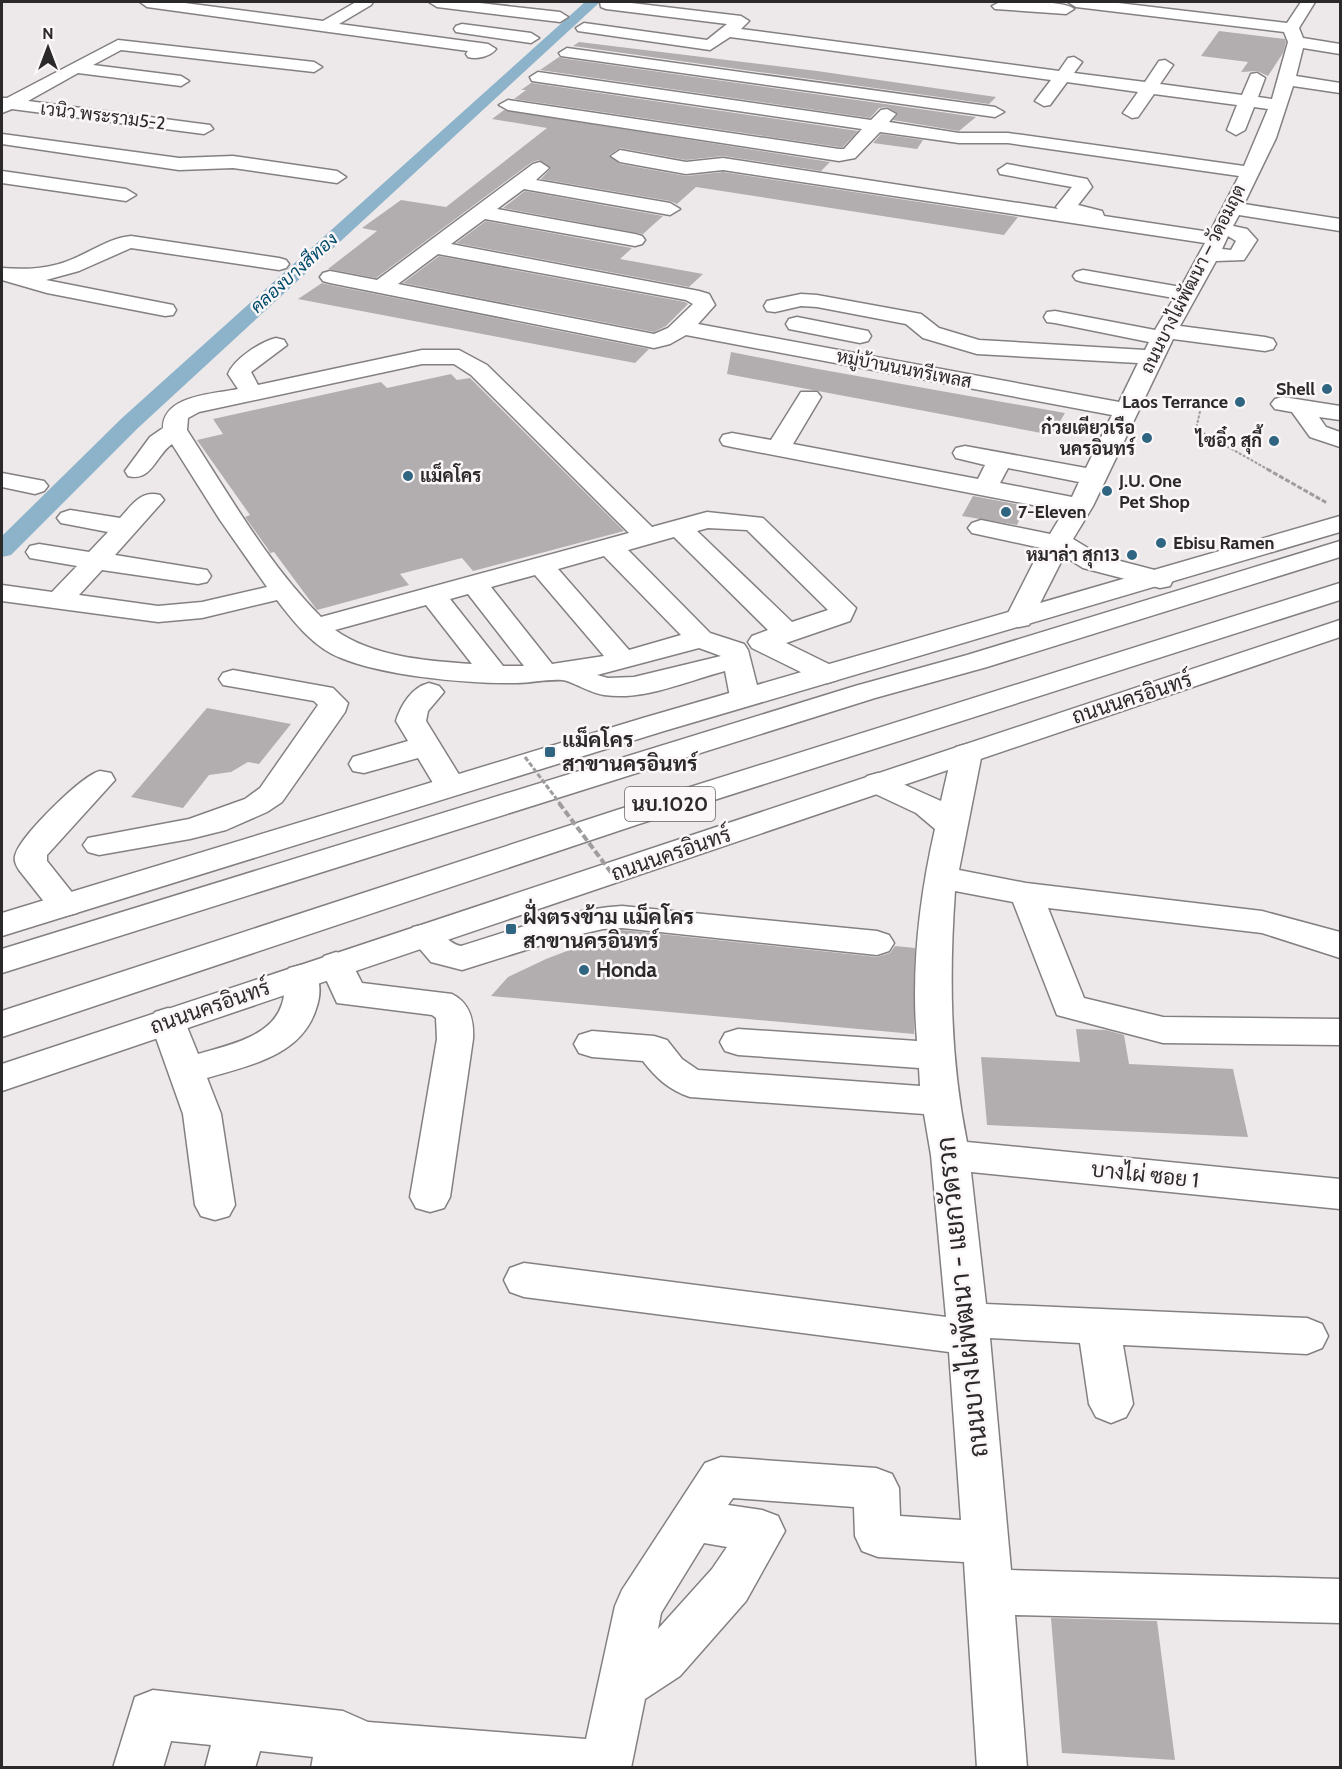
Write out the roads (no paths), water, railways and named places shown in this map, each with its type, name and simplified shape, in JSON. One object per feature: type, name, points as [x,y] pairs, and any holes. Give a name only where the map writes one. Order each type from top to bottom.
[{"type":"street","points":[[147,2],[488,49],[474,54]]},
{"type":"street","points":[[366,2],[337,18],[531,38]]},
{"type":"street","points":[[437,2],[560,17]]},
{"type":"street","points":[[1229,20],[1241,2]]},
{"type":"street","name":"ถนนบางไผ่พัฒนา – วัดอมฤต","points":[[1019,620],[1057,542],[1080,506],[1160,342],[1217,239],[1267,138],[1287,80],[1294,35],[1308,2]]},
{"type":"street","points":[[584,28],[710,45],[741,21],[606,3]]},
{"type":"street","points":[[1000,6],[1017,4],[1130,5],[1164,19],[1229,20],[1268,25],[1341,49]]},
{"type":"street","points":[[1070,4],[1164,19],[1225,32],[1256,30],[1268,25]]},
{"type":"street","points":[[182,26],[212,10]]},
{"type":"street","points":[[735,48],[765,23]]},
{"type":"street","points":[[727,32],[1278,105]]},
{"type":"street","points":[[804,58],[837,32]]},
{"type":"street","points":[[882,68],[910,42]]},
{"type":"street","points":[[4,105],[118,45],[314,67]]},
{"type":"street","points":[[964,80],[985,51]]},
{"type":"street","points":[[567,53],[995,112]]},
{"type":"street","points":[[1044,101],[1079,55]]},
{"type":"street","points":[[1132,113],[1165,65]]},
{"type":"street","points":[[74,68],[181,81]]},
{"type":"street","points":[[616,122],[688,69]]},
{"type":"street","points":[[538,77],[959,138],[1008,138],[1249,172]]},
{"type":"street","points":[[1236,130],[1257,78]]},
{"type":"street","points":[[1287,80],[1341,88]]},
{"type":"street","points":[[508,105],[839,155],[849,154],[901,99]]},
{"type":"street","name":"เวนิว พระราม5-2","points":[[4,105],[204,129]]},
{"type":"street","points":[[2,139],[179,164],[233,162],[337,177]]},
{"type":"street","points":[[620,156],[686,168],[723,164],[1042,221],[1217,239]]},
{"type":"street","points":[[381,287],[540,168]]},
{"type":"street","points":[[1008,170],[1080,183],[1082,187],[1066,207],[1074,211],[1217,239]]},
{"type":"street","points":[[2,177],[126,195]]},
{"type":"street","points":[[521,183],[670,208]]},
{"type":"street","points":[[1232,208],[1341,225]]},
{"type":"street","points":[[481,213],[634,240]]},
{"type":"street","points":[[11,276],[45,273],[82,262],[120,242],[279,264]]},
{"type":"street","points":[[330,277],[654,341],[666,339],[682,328],[704,305],[701,299],[435,247]]},
{"type":"street","points":[[11,276],[47,287],[165,310]]},
{"type":"street","points":[[1083,276],[1185,294]]},
{"type":"street","points":[[775,306],[801,300],[817,301],[913,319],[931,333],[976,347],[1044,378],[1131,401]]},
{"type":"street","points":[[817,301],[792,329],[855,343],[878,313]]},
{"type":"street","points":[[1055,317],[1160,342]]},
{"type":"street","name":"หมู่บ้านนนทรีเพลส","points":[[682,328],[1131,401]]},
{"type":"street","points":[[910,358],[931,333]]},
{"type":"street","points":[[976,347],[1160,342],[1265,344]]},
{"type":"street","points":[[251,392],[239,374],[241,369],[276,345]]},
{"type":"street","points":[[647,537],[479,370],[459,357],[422,357],[251,392],[183,409],[174,421],[175,430],[236,527],[283,591],[315,627],[338,646],[369,657],[444,669],[494,673],[557,672],[622,659],[700,639]]},
{"type":"street","points":[[781,438],[809,397]]},
{"type":"street","points":[[1341,412],[1291,405],[1318,432],[1341,440]]},
{"type":"street","points":[[137,471],[159,442],[175,430]]},
{"type":"street","points":[[732,440],[781,438],[857,464],[1080,506]]},
{"type":"street","points":[[965,453],[1094,477]]},
{"type":"street","points":[[986,488],[1000,461]]},
{"type":"street","points":[[2,480],[35,486]]},
{"type":"street","points":[[59,601],[151,500]]},
{"type":"street","points":[[2,925],[244,848],[745,697],[1160,580],[1336,515]]},
{"type":"street","points":[[70,519],[126,527]]},
{"type":"street","points":[[315,627],[434,597],[707,520],[754,523],[842,608],[840,615],[775,638]]},
{"type":"street","points":[[679,528],[775,638],[827,674]]},
{"type":"street","points":[[981,528],[1057,542],[1092,562],[1160,580]]},
{"type":"street","points":[[610,547],[700,639],[734,650],[745,697]]},
{"type":"street","name":"นบ.1020","points":[[2,961],[135,918],[1341,549]]},
{"type":"street","points":[[39,552],[198,576]]},
{"type":"street","points":[[542,567],[622,659]]},
{"type":"street","points":[[117,609],[152,570]]},
{"type":"street","points":[[475,585],[557,672],[590,684],[608,687],[631,685],[717,664]]},
{"type":"street","points":[[4,593],[158,614],[180,612],[283,591]]},
{"type":"street","name":"ถนนนครอินทร์","points":[[2,1024],[628,817],[1341,591]]},
{"type":"street","points":[[434,597],[494,673]]},
{"type":"street","name":"ถนนนครอินทร์","points":[[2,1077],[1341,628]]},
{"type":"street","points":[[99,845],[143,838],[229,817],[260,806],[271,795],[330,712],[333,703],[323,694],[233,679]]},
{"type":"street","points":[[429,692],[414,710],[411,721],[450,786]]},
{"type":"street","points":[[364,764],[425,747]]},
{"type":"street","name":"ถนนบางไผ่พัฒนา - แยกวัดรวก","points":[[967,753],[941,877],[934,944],[933,1022],[940,1101],[950,1155],[967,1329],[1002,1767]]},
{"type":"street","points":[[64,905],[32,863],[31,854],[58,821],[100,780]]},
{"type":"street","points":[[878,783],[927,806],[952,827]]},
{"type":"street","points":[[135,918],[205,884],[347,827],[388,805]]},
{"type":"street","points":[[229,817],[244,848]]},
{"type":"street","points":[[941,877],[1026,894],[1262,922],[1326,939],[1341,946]]},
{"type":"street","points":[[1026,894],[1070,1006],[1140,1026],[1163,1030],[1341,1032]]},
{"type":"street","points":[[538,897],[560,928]]},
{"type":"street","points":[[425,935],[443,954],[462,958],[560,928],[603,918],[622,917],[877,943]]},
{"type":"street","points":[[336,964],[350,994],[439,1003],[449,1007],[454,1014],[455,1039],[430,1197]]},
{"type":"street","points":[[188,1071],[270,1043],[285,1035],[302,1006],[301,977]]},
{"type":"street","points":[[168,1021],[202,1114],[215,1205]]},
{"type":"street","points":[[738,1042],[936,1056]]},
{"type":"street","points":[[592,1044],[654,1049],[669,1068],[690,1083],[940,1101]]},
{"type":"street","name":"บางไผ่ ซอย 1","points":[[950,1155],[1341,1194]]},
{"type":"street","points":[[524,1280],[967,1329],[1100,1326],[1307,1336]]},
{"type":"street","points":[[1100,1326],[1111,1404]]},
{"type":"street","points":[[138,1767],[153,1714],[236,1746],[340,1752],[363,1747],[606,1766],[639,1606],[721,1477],[876,1488],[878,1536],[984,1542]]},
{"type":"street","points":[[622,1685],[663,1659],[729,1585],[762,1531],[694,1521]]},
{"type":"street","points":[[989,1592],[1341,1601]]},
{"type":"waterway","name":"คลองบางสีทอง","points":[[2,550],[130,423],[593,2]]},
{"type":"place","name":"Shell","points":[[1327,389]]},
{"type":"place","name":"Laos Terrance","points":[[1240,402]]},
{"type":"place","name":"ก๋วยเตียวเรือ นครอินทร์","points":[[1147,438]]},
{"type":"place","name":"ไซอิ๋ว สุกี้","points":[[1274,441]]},
{"type":"place","name":"แม็คโคร","points":[[408,476]]},
{"type":"place","name":"J.U. One Pet Shop","points":[[1107,491]]},
{"type":"place","name":"7-Eleven","points":[[1006,512]]},
{"type":"place","name":"Ebisu Ramen","points":[[1161,543]]},
{"type":"place","name":"หมาล่า สุก13","points":[[1132,555]]},
{"type":"place","name":"แม็คโคร สาขานครอินทร์","points":[[550,752]]},
{"type":"place","name":"ฝั่งตรงข้าม แม็คโคร สาขานครอินทร์","points":[[511,929]]},
{"type":"place","name":"Honda","points":[[584,970]]}]
